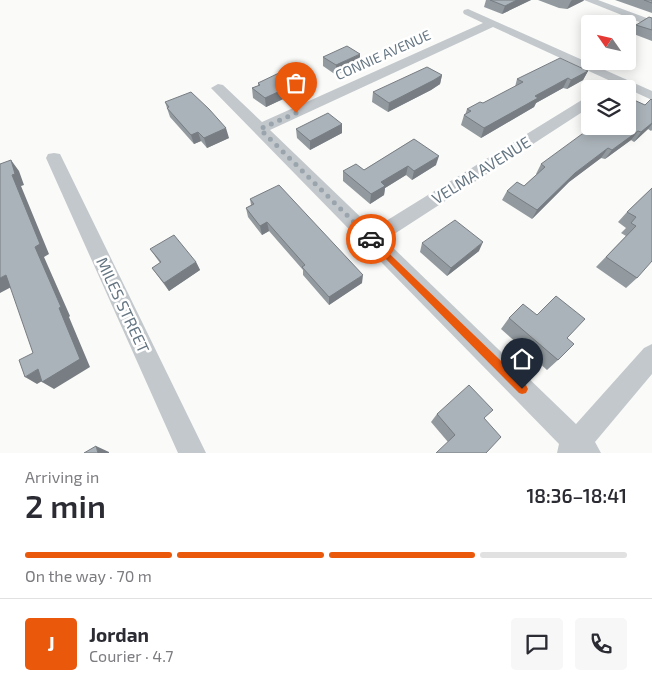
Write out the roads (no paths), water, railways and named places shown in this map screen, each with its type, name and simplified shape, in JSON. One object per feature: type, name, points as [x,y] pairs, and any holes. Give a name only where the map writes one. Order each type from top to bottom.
[{"type":"street","points":[[588,0],[652,24]]},
{"type":"street","points":[[468,12],[605,80]]},
{"type":"street","name":"CONNIE AVENUE","points":[[260,129],[492,23]]},
{"type":"street","points":[[218,88],[372,240],[578,450],[652,356]]},
{"type":"street","points":[[636,91],[652,96]]},
{"type":"street","name":"VELMA AVENUE","points":[[372,240],[581,107]]},
{"type":"street","name":"MILES STREET","points":[[54,158],[192,453]]}]
